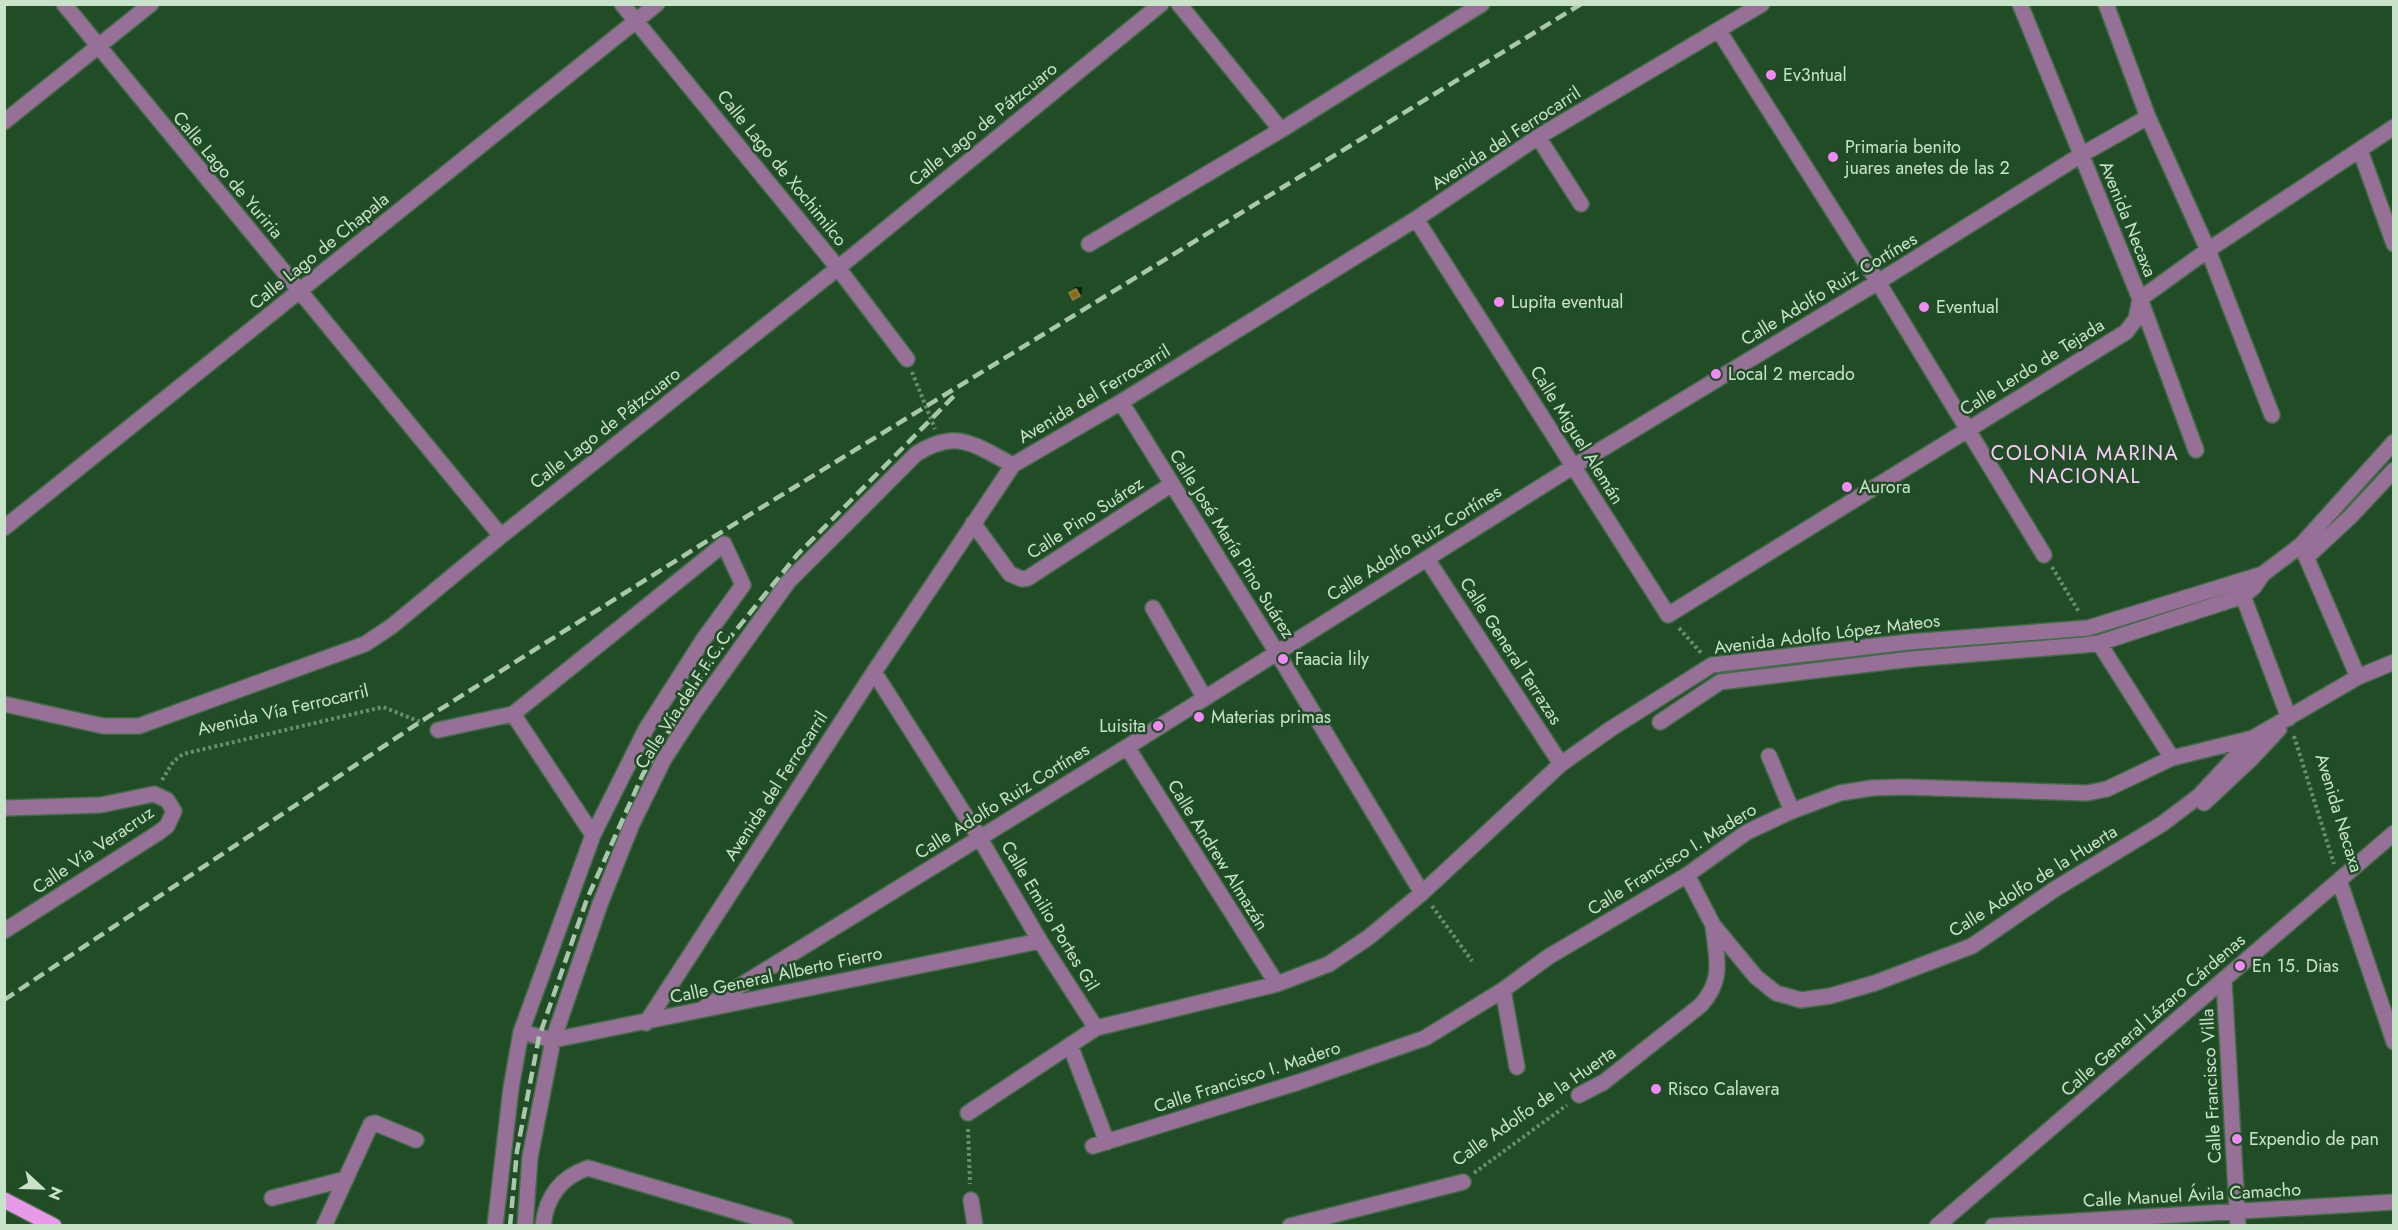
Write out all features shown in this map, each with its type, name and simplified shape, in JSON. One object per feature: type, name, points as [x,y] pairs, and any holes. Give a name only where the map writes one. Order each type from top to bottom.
[{"type":"main road","points":[[4,1200],[54,1226]]},
{"type":"street","name":"Calle Lago de Yuriria","points":[[64,4],[97,48],[501,536]]},
{"type":"street","points":[[4,122],[151,4]]},
{"type":"street","name":"Calle Lago de Xochimilco","points":[[622,4],[838,268],[907,359]]},
{"type":"street","name":"Calle Lago de Chapala","points":[[4,528],[657,4]]},
{"type":"street","name":"Calle Lago de Pátzcuaro","points":[[4,704],[103,726],[139,726],[365,644],[392,626],[501,536],[838,268],[1161,4]]},
{"type":"street","points":[[1179,4],[1281,129]]},
{"type":"street","points":[[1089,244],[1281,129],[1482,4]]},
{"type":"street","name":"Avenida del Ferrocarril","points":[[646,1023],[874,672],[1013,465],[1121,402],[1416,219],[1538,137],[1762,4]]},
{"type":"street","name":"Avenida Necaxa","points":[[2020,4],[2140,299],[2196,450]]},
{"type":"street","points":[[2106,4],[2148,117],[2208,250],[2272,415]]},
{"type":"street","points":[[1719,31],[1878,282],[2044,555]]},
{"type":"street","name":"Calle Adolfo Ruiz Cortínes","points":[[704,1008],[1127,747],[1276,651],[1574,466],[1878,282],[2081,155],[2148,117]]},
{"type":"street","points":[[2140,299],[2208,250],[2394,127]]},
{"type":"street","points":[[1538,137],[1581,204]]},
{"type":"street","points":[[2360,150],[2394,244]]},
{"type":"street","name":"Calle Miguel Alemán","points":[[1416,219],[1668,615]]},
{"type":"street","name":"Calle Lerdo de Tejada","points":[[1668,615],[2126,332],[2136,319],[2140,299]]},
{"type":"street","name":"Calle José María Pino Suárez","points":[[1121,402],[1276,651],[1422,893]]},
{"type":"street","points":[[939,441],[961,441],[1013,465]]},
{"type":"street","name":"Calle Vía del F.F.C.C","points":[[525,1226],[530,1157],[553,1040],[600,904],[632,824],[664,759],[788,582],[916,454],[939,441]]},
{"type":"street","name":"Avenida Adolfo López Mateos","points":[[968,1113],[1096,1028],[1277,984],[1329,964],[1369,937],[1422,893],[1561,764],[1612,728],[1712,666],[1909,642],[2088,628],[2263,574],[2304,551],[2394,442]]},
{"type":"street","points":[[2358,677],[2304,551],[2350,517],[2394,470]]},
{"type":"street","name":"Calle Pino Suárez","points":[[973,523],[1010,574],[1022,579],[1028,578],[1172,484]]},
{"type":"street","name":"Calle Vía del F.F.C.C","points":[[495,1226],[510,1088],[520,1032],[593,835],[646,729],[703,640],[743,585],[724,544],[513,714]]},
{"type":"street","name":"Calle General Terrazas","points":[[1427,559],[1561,764]]},
{"type":"street","points":[[1659,722],[1720,682],[1912,659],[2099,643],[2243,596],[2254,587],[2263,574]]},
{"type":"street","points":[[2086,881],[2206,801],[2289,718],[2243,596]]},
{"type":"street","points":[[1153,608],[1204,697]]},
{"type":"street","points":[[2099,643],[2172,758]]},
{"type":"street","name":"Calle Francisco I. Madero","points":[[1070,1045],[1100,1144],[1299,1082],[1425,1038],[1503,990],[1548,957],[1686,875],[1748,832],[1792,811],[1840,793],[1872,788],[2087,793],[2107,789],[2172,758],[2253,738],[2358,677],[2394,662]]},
{"type":"street","name":"Calle Emilio Portes Gil","points":[[874,672],[1096,1028]]},
{"type":"street","points":[[438,730],[513,714],[593,835]]},
{"type":"street","name":"Calle Adolfo de la Huerta","points":[[1713,925],[1756,977],[1776,993],[1802,1000],[1830,996],[1875,983],[1972,946],[2055,889],[2162,824],[2199,796],[2253,738]]},
{"type":"street","name":"Calle Andrew Almazán","points":[[1127,747],[1277,984]]},
{"type":"street","points":[[1769,756],[1792,811]]},
{"type":"street","points":[[4,808],[101,805],[154,794]]},
{"type":"street","name":"Calle Vía Veracruz","points":[[4,931],[167,826],[174,811],[167,800],[154,794]]},
{"type":"street","name":"Calle General Lázaro Cárdenas","points":[[1937,1226],[2394,833]]},
{"type":"street","points":[[1686,875],[1713,925]]},
{"type":"street","name":"Avenida Necaxa","points":[[2339,880],[2394,1042]]},
{"type":"street","name":"Calle Adolfo de la Huerta","points":[[1579,1095],[1604,1082],[1701,1005],[1710,995],[1716,983],[1718,971],[1713,925]]},
{"type":"street","name":"Calle General Alberto Fierro","points":[[520,1032],[553,1040],[646,1023],[704,1008],[1040,941]]},
{"type":"street","name":"Calle Francisco Villa","points":[[2224,981],[2238,1219]]},
{"type":"street","points":[[1503,990],[1517,1067]]},
{"type":"street","points":[[324,1226],[371,1124],[375,1123],[416,1140]]},
{"type":"street","points":[[543,1226],[545,1210],[561,1183],[574,1173],[588,1168],[786,1226]]},
{"type":"street","points":[[272,1198],[346,1179]]},
{"type":"street","name":"Calle Adolfo de la Huerta","points":[[1290,1226],[1463,1182]]},
{"type":"street","points":[[971,1200],[975,1226]]},
{"type":"street","name":"Calle Manuel Ávila Camacho","points":[[1993,1226],[2238,1219],[2394,1202]]},
{"type":"path","points":[[907,359],[939,441]]},
{"type":"path","points":[[2044,555],[2088,628]]},
{"type":"path","points":[[1668,615],[1712,666]]},
{"type":"path","name":"Avenida Vía Ferrocarril","points":[[154,794],[173,762],[183,754],[383,707],[438,730]]},
{"type":"path","name":"Avenida Necaxa","points":[[2289,718],[2339,880]]},
{"type":"path","points":[[1422,893],[1472,961]]},
{"type":"path","name":"Calle Adolfo de la Huerta","points":[[1463,1182],[1579,1095]]},
{"type":"path","points":[[968,1113],[971,1200]]},
{"type":"building","points":[[1076,289],[1080,296],[1073,300],[1069,293]]},
{"type":"railway","points":[[4,1000],[420,722],[715,536],[1581,4]]},
{"type":"railway","points":[[510,1226],[517,1151],[539,1037],[587,899],[643,774],[711,661],[797,555],[954,396]]},
{"type":"place","name":"Ev3ntual","points":[[1771,75]]},
{"type":"place","name":"Primaria benito juares anetes de las 2","points":[[1833,157]]},
{"type":"place","name":"Lupita eventual","points":[[1499,302]]},
{"type":"place","name":"Eventual","points":[[1924,307]]},
{"type":"place","name":"Local 2 mercado","points":[[1716,374]]},
{"type":"place","name":"Aurora","points":[[1847,487]]},
{"type":"place","name":"Faacia lily","points":[[1283,659]]},
{"type":"place","name":"Materias primas","points":[[1199,717]]},
{"type":"place","name":"Luisita","points":[[1158,726]]},
{"type":"place","name":"En 15. Dias","points":[[2240,966]]},
{"type":"place","name":"Risco Calavera","points":[[1656,1089]]},
{"type":"place","name":"Expendio de pan","points":[[2237,1139]]},
{"type":"district","name":"COLONIA MARINA NACIONAL","points":[[2085,464]]}]
